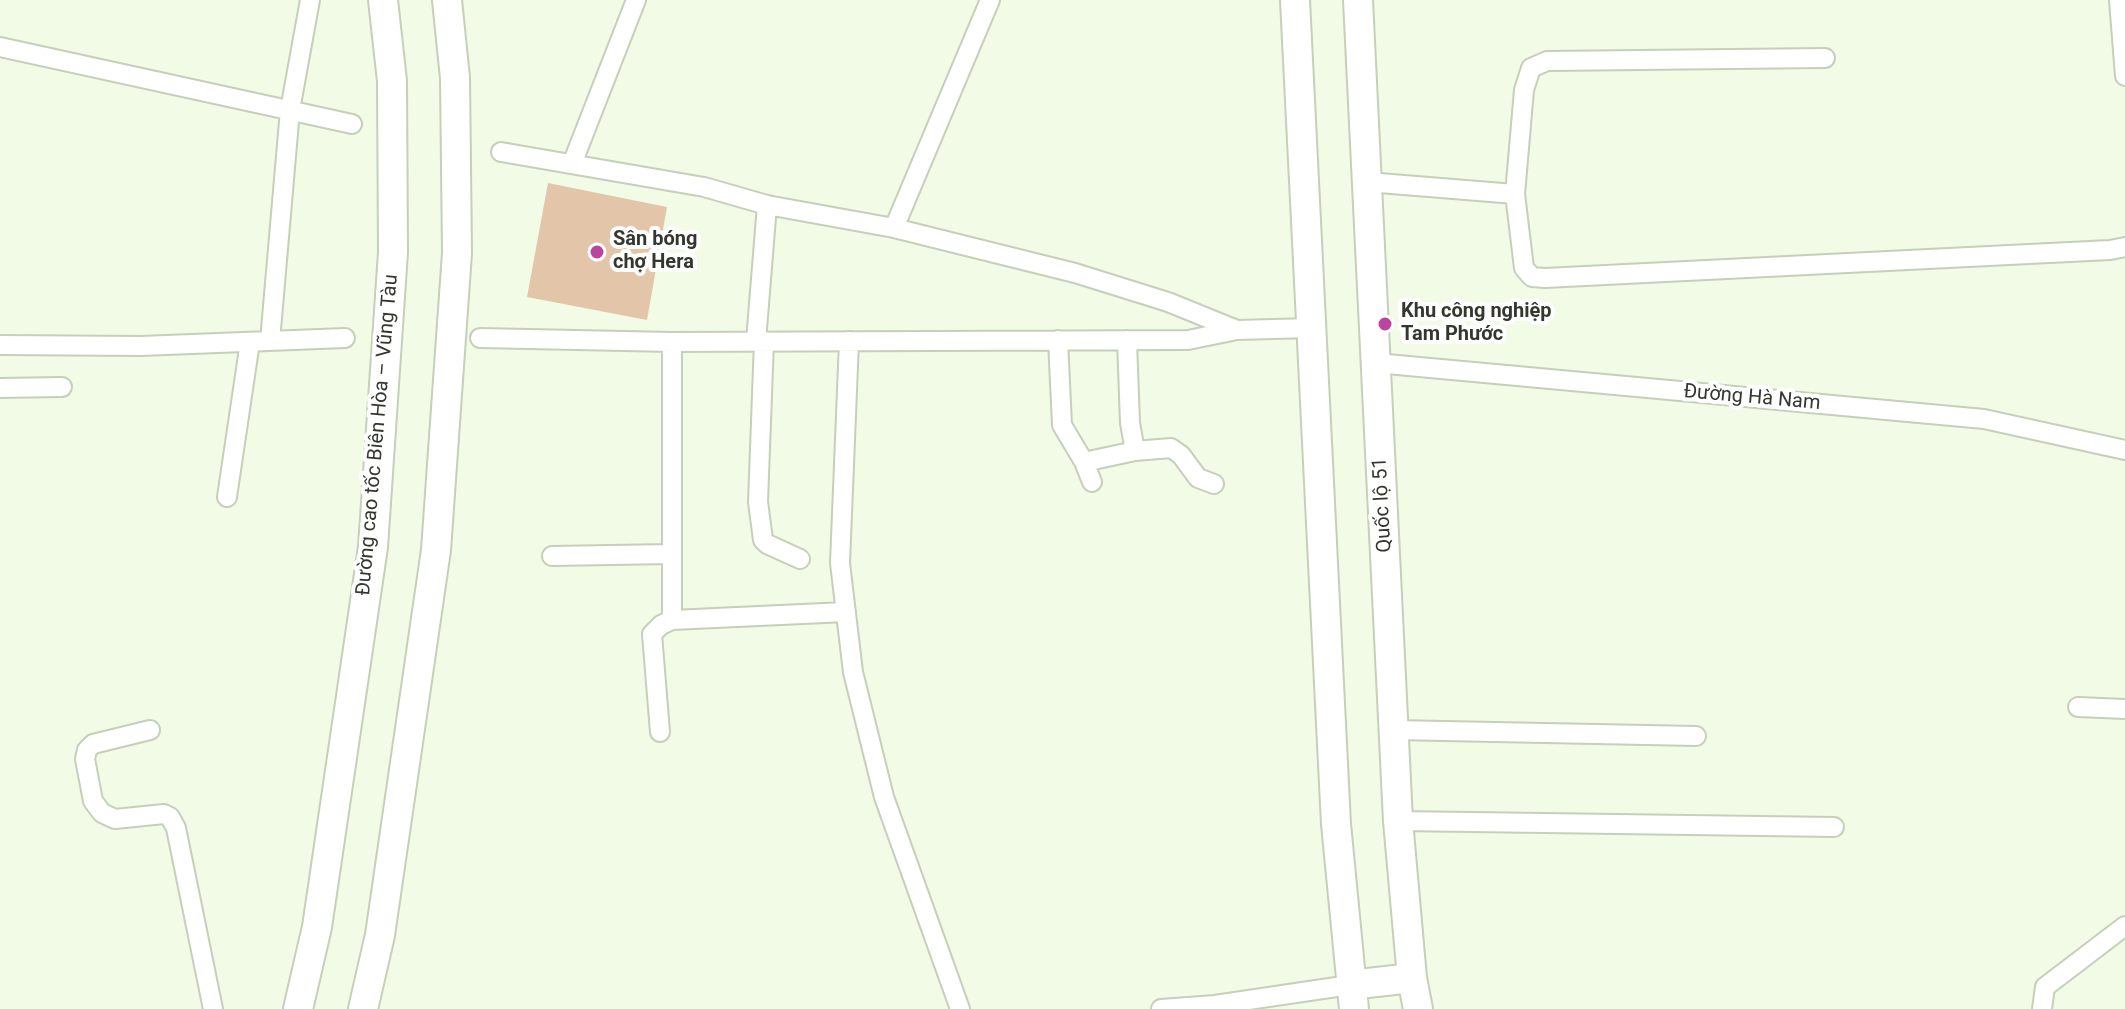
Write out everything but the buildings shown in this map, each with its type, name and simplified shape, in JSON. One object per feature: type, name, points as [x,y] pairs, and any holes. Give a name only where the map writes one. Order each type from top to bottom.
[{"type":"highway","name":"Đường cao tốc Biên Hòa – Vũng Tàu","points":[[298,1009],[317,927],[373,547],[393,252],[392,81],[383,0]]},
{"type":"highway","points":[[363,1009],[380,935],[436,550],[457,253],[455,78],[447,0]]},
{"type":"highway","points":[[1295,0],[1336,824],[1352,997],[1412,978]]},
{"type":"highway","name":"Quốc lộ 51","points":[[1358,0],[1398,821],[1412,978],[1418,1009]]},
{"type":"street","points":[[270,341],[290,110],[310,0]]},
{"type":"street","points":[[572,164],[636,0]]},
{"type":"street","points":[[894,228],[990,0]]},
{"type":"street","points":[[2119,0],[2125,76]]},
{"type":"street","points":[[0,47],[352,124]]},
{"type":"street","points":[[1825,58],[1547,61],[1531,68],[1524,90],[1515,194],[1524,268],[1532,277],[1545,278],[2125,247]]},
{"type":"street","points":[[501,152],[704,187],[767,205],[894,228],[1075,273],[1168,302],[1237,330]]},
{"type":"street","points":[[1367,182],[1515,194]]},
{"type":"street","points":[[767,205],[760,341],[758,502],[763,540],[800,559]]},
{"type":"street","points":[[480,338],[672,342],[1188,340],[1237,330],[1311,328]]},
{"type":"street","points":[[0,345],[141,346],[345,338]]},
{"type":"street","points":[[1058,340],[1062,425],[1092,482]]},
{"type":"street","points":[[1127,340],[1130,423],[1135,451]]},
{"type":"street","points":[[849,341],[840,563],[853,672],[884,797],[960,1009]]},
{"type":"street","points":[[227,497],[250,342]]},
{"type":"street","points":[[672,342],[672,620]]},
{"type":"street","name":"Đường Hà Nam","points":[[1376,363],[1984,419],[2125,450]]},
{"type":"street","points":[[0,388],[62,387]]},
{"type":"street","points":[[1084,462],[1135,451],[1171,448],[1181,455],[1198,478],[1214,484]]},
{"type":"street","points":[[552,556],[671,554]]},
{"type":"street","points":[[660,732],[652,634],[661,625],[672,620],[846,612]]},
{"type":"street","points":[[2078,707],[2125,709]]},
{"type":"street","points":[[150,730],[93,744],[87,750],[85,759],[93,801],[102,813],[115,819],[164,814],[170,817],[176,828],[213,1009]]},
{"type":"street","points":[[1394,730],[1696,736]]},
{"type":"street","points":[[1398,821],[1834,827]]},
{"type":"street","points":[[2042,1009],[2045,987],[2125,926]]},
{"type":"street","points":[[1161,1009],[1352,997]]},
{"type":"shaded area","name":"Sân bóng chợ Hera","points":[[548,183],[667,207],[647,320],[527,297]]},
{"type":"place","name":"Sân bóng chợ Hera","points":[[597,252]]},
{"type":"place","name":"Khu công nghiệp Tam Phước","points":[[1385,324]]}]
